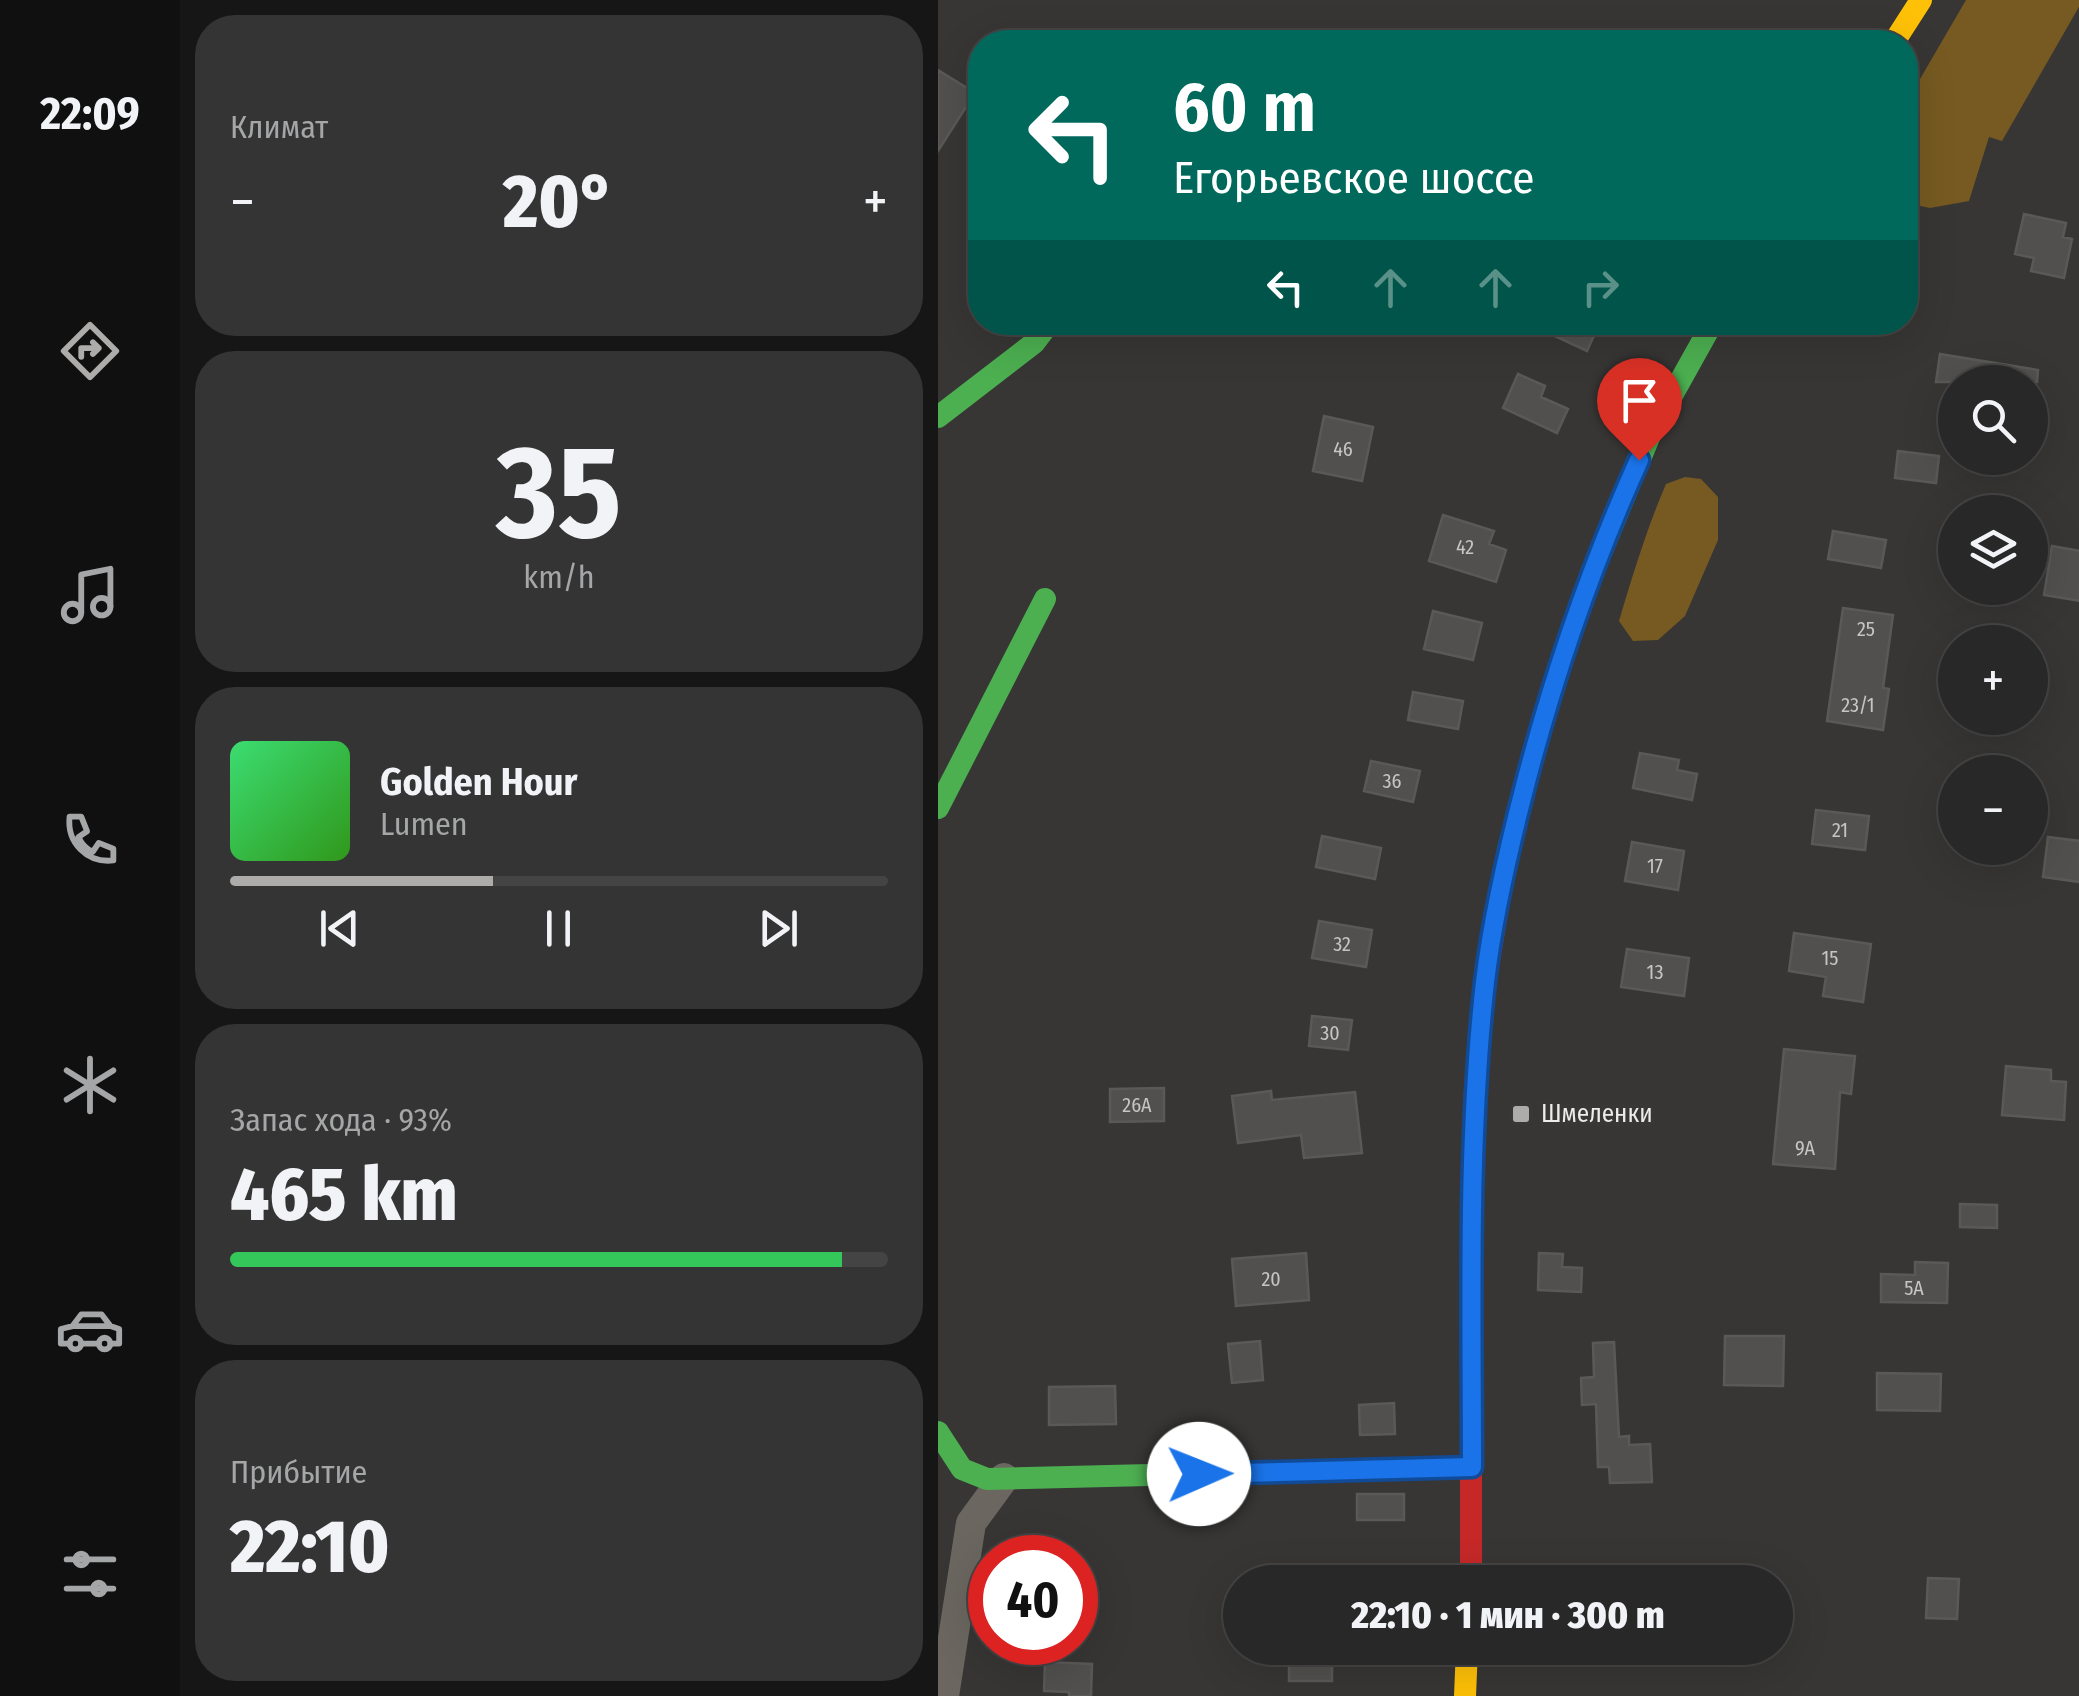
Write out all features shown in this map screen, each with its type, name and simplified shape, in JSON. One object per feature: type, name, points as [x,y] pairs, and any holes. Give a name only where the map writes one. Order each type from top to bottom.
[{"type":"main road","points":[[1902,30],[1922,0]]},
{"type":"main road","points":[[938,417],[1041,335]]},
{"type":"main road","points":[[1471,1565],[1471,1205],[1475,1088],[1486,978],[1508,850],[1540,729],[1583,596],[1650,434],[1705,335]]},
{"type":"main road","points":[[938,808],[1045,599]]},
{"type":"main road","points":[[938,1432],[962,1469],[987,1479],[1472,1467]]},
{"type":"main road","points":[[1464,1696],[1467,1665]]},
{"type":"street","points":[[944,1696],[972,1524],[1004,1478]]},
{"type":"shaded area","points":[[1966,0],[2079,0],[2080,5],[2002,141],[1989,137],[1969,201],[1930,208],[1918,206],[1918,82]]},
{"type":"shaded area","points":[[1685,477],[1701,479],[1718,497],[1718,540],[1685,616],[1658,640],[1633,641],[1619,621],[1635,569],[1666,484]]},
{"type":"building","points":[[938,70],[968,89],[968,104],[938,151]]},
{"type":"building","points":[[2024,214],[2066,223],[2063,237],[2072,239],[2064,278],[2031,271],[2034,258],[2015,254]]},
{"type":"building","points":[[1553,335],[1594,335],[1587,351]]},
{"type":"building","points":[[1940,354],[2007,365],[1938,365]]},
{"type":"building","points":[[1518,374],[1545,386],[1541,397],[1568,409],[1557,433],[1503,408]]},
{"type":"building","points":[[1324,416],[1373,427],[1362,481],[1313,471]]},
{"type":"building","points":[[1898,451],[1938,456],[1936,483],[1895,478]]},
{"type":"building","points":[[1443,515],[1494,531],[1489,544],[1506,550],[1496,582],[1429,561]]},
{"type":"building","points":[[1833,531],[1886,540],[1881,568],[1828,559]]},
{"type":"building","points":[[2052,546],[2080,551],[2080,601],[2048,596]]},
{"type":"building","points":[[1843,608],[1893,615],[1883,688],[1889,689],[1883,730],[1827,721]]},
{"type":"building","points":[[1433,611],[1482,623],[1473,660],[1424,649]]},
{"type":"building","points":[[1413,692],[1463,701],[1458,729],[1408,720]]},
{"type":"building","points":[[1640,753],[1679,760],[1677,770],[1697,774],[1692,800],[1633,788]]},
{"type":"building","points":[[1371,761],[1420,771],[1413,802],[1364,791]]},
{"type":"building","points":[[1816,810],[1869,816],[1865,850],[1812,844]]},
{"type":"building","points":[[1322,836],[1381,848],[1375,879],[1316,867]]},
{"type":"building","points":[[2048,837],[2080,841],[2080,882],[2043,877],[2044,865],[2048,865]]},
{"type":"building","points":[[1632,842],[1684,851],[1678,890],[1625,881]]},
{"type":"building","points":[[1319,921],[1372,930],[1366,967],[1312,958]]},
{"type":"building","points":[[1794,933],[1871,944],[1863,1002],[1823,996],[1826,977],[1789,971]]},
{"type":"building","points":[[1627,949],[1689,958],[1684,996],[1621,987]]},
{"type":"building","points":[[1312,1016],[1352,1020],[1348,1050],[1309,1046]]},
{"type":"building","points":[[1784,1049],[1855,1056],[1851,1094],[1840,1092],[1835,1169],[1773,1164]]},
{"type":"building","points":[[2006,1066],[2051,1070],[2051,1081],[2066,1082],[2064,1120],[2002,1115]]},
{"type":"building","points":[[1164,1088],[1164,1121],[1110,1122],[1110,1089]]},
{"type":"building","points":[[1271,1091],[1272,1100],[1355,1092],[1362,1153],[1304,1158],[1301,1135],[1238,1143],[1232,1096]]},
{"type":"building","points":[[1960,1204],[1997,1205],[1997,1228],[1960,1227]]},
{"type":"building","points":[[1306,1253],[1309,1300],[1236,1306],[1232,1259]]},
{"type":"building","points":[[1539,1253],[1563,1254],[1562,1267],[1582,1268],[1581,1292],[1538,1290]]},
{"type":"building","points":[[1915,1262],[1948,1263],[1947,1303],[1881,1302],[1881,1274],[1915,1275]]},
{"type":"building","points":[[1725,1336],[1784,1336],[1783,1386],[1724,1385]]},
{"type":"building","points":[[1260,1341],[1263,1380],[1232,1383],[1228,1344]]},
{"type":"building","points":[[1614,1342],[1619,1437],[1629,1436],[1629,1445],[1650,1444],[1652,1482],[1610,1483],[1609,1467],[1598,1467],[1596,1404],[1582,1405],[1581,1378],[1594,1377],[1593,1343]]},
{"type":"building","points":[[1877,1373],[1941,1374],[1940,1411],[1877,1410]]},
{"type":"building","points":[[1115,1386],[1116,1424],[1049,1425],[1049,1387]]},
{"type":"building","points":[[1394,1403],[1395,1434],[1360,1435],[1359,1405]]},
{"type":"building","points":[[1357,1494],[1404,1494],[1404,1520],[1357,1520]]},
{"type":"building","points":[[1928,1578],[1959,1579],[1957,1619],[1926,1618]]},
{"type":"building","points":[[1045,1665],[1092,1665],[1091,1696],[1044,1691]]},
{"type":"building","points":[[1289,1665],[1332,1665],[1332,1681],[1289,1681]]},
{"type":"traffic: fast","points":[[938,417],[1040,335]]},
{"type":"traffic: fast","points":[[1502,884],[1540,729],[1583,596],[1650,435],[1706,335]]},
{"type":"traffic: fast","points":[[938,808],[1045,599]]},
{"type":"traffic: fast","points":[[938,1432],[962,1469],[987,1479],[1472,1467]]},
{"type":"traffic: slow","points":[[1902,30],[1921,0]]},
{"type":"traffic: slow","points":[[1465,1696],[1466,1665]]},
{"type":"traffic: jam","points":[[1471,1565],[1471,1205],[1475,1088],[1486,978],[1502,884]]},
{"type":"place","name":"Шмеленки","points":[[1521,1114]]},
{"type":"route","points":[[1199,1474],[1472,1467],[1471,1205],[1475,1088],[1486,978],[1508,850],[1540,729],[1583,596],[1639,460]]}]
